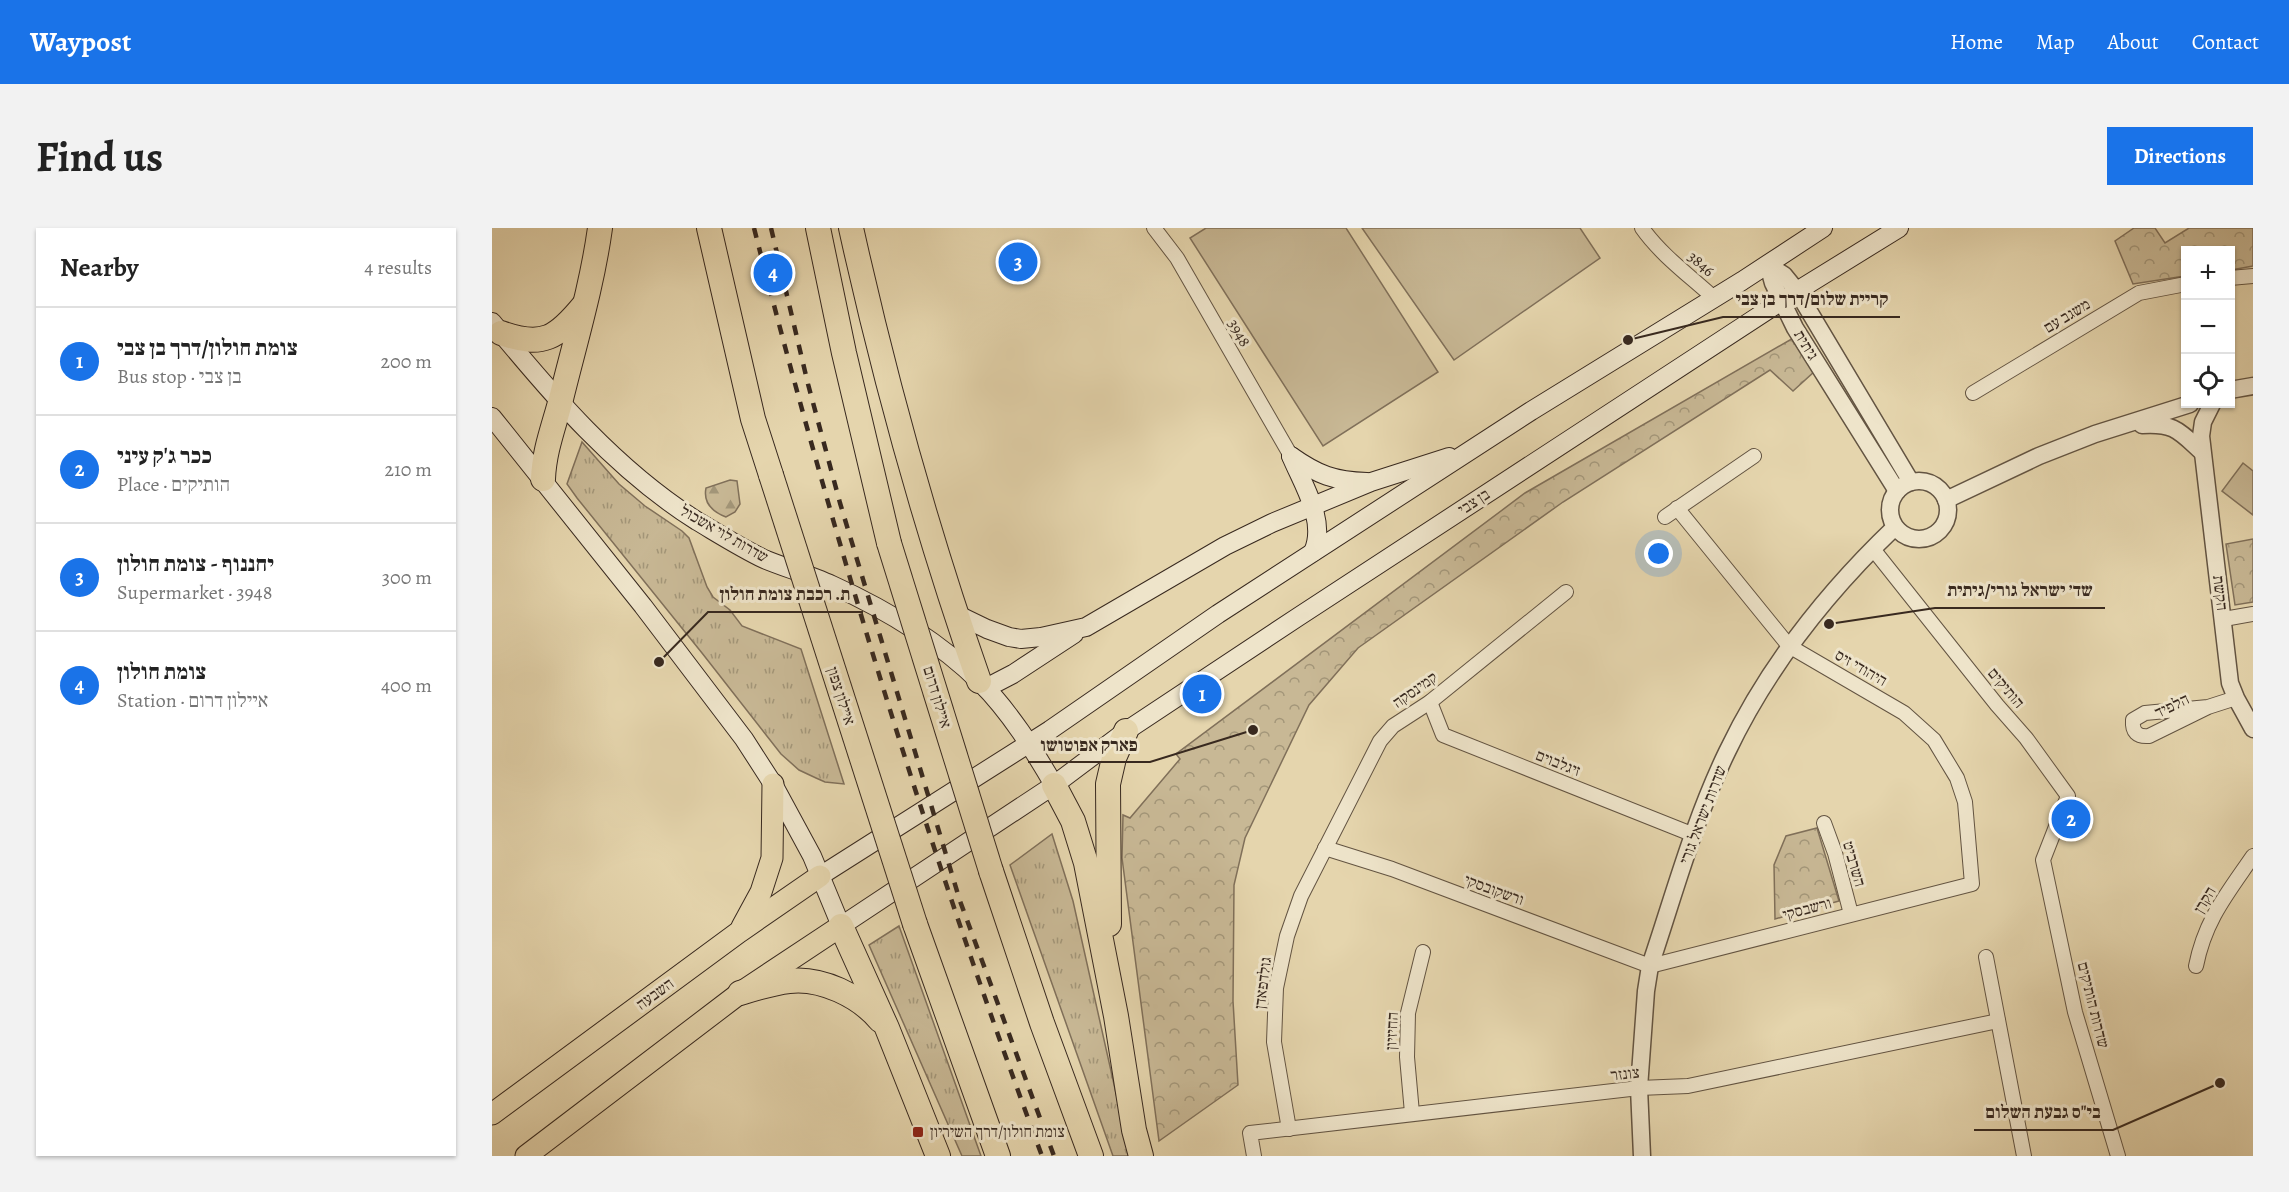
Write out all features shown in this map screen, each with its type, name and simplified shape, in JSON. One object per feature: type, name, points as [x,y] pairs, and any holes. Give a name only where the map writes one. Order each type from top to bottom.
[{"type":"highway","points":[[543,480],[547,443],[561,400],[587,300],[600,228]]},
{"type":"highway","name":"איילון צפון","points":[[709,228],[753,419],[915,924],[998,1156]]},
{"type":"highway","name":"איילון דרום","points":[[818,228],[890,543],[991,871],[1042,1023],[1091,1156]]},
{"type":"highway","points":[[851,228],[873,325],[914,474],[956,614],[982,684]]},
{"type":"highway","points":[[496,327],[526,340],[544,339],[567,323],[587,300]]},
{"type":"highway","points":[[1116,1016],[1108,880],[1108,784],[1114,758],[1126,731]]},
{"type":"highway","points":[[739,932],[761,892],[772,858],[772,784]]},
{"type":"highway","points":[[1054,785],[1074,821],[1086,863],[1116,1016],[1134,1130],[1141,1156]]},
{"type":"highway","name":"השבעה","points":[[492,1114],[739,932],[820,876]]},
{"type":"highway","points":[[526,1156],[740,993],[841,926],[887,1028],[938,1156]]},
{"type":"highway","points":[[740,993],[789,981],[802,980],[821,983],[854,998],[876,1015],[887,1028]]},
{"type":"main road","points":[[820,876],[1029,743],[1208,621],[1470,450],[1768,265],[1823,228]]},
{"type":"main road","name":"בן צבי","points":[[841,926],[1054,785],[1126,731],[1789,296],[1899,228]]},
{"type":"main road","name":"שדרות לוי אשכול","points":[[496,327],[561,400],[636,477],[655,493],[748,551],[831,585],[891,615],[925,637],[982,684],[1029,743],[1054,785]]},
{"type":"main road","points":[[492,417],[713,696],[772,784],[812,855],[841,926]]},
{"type":"main road","points":[[982,684],[1013,674],[1086,627],[1225,546],[1371,482],[1470,450]]},
{"type":"main road","points":[[1291,456],[1310,469],[1330,478],[1371,482]]},
{"type":"main road","points":[[1291,456],[1312,507],[1318,530],[1318,539],[1313,552]]},
{"type":"main road","points":[[956,614],[987,629],[1021,639],[1086,627]]},
{"type":"street","name":"3948","points":[[1154,228],[1177,258],[1291,456]]},
{"type":"street","name":"3846","points":[[1642,228],[1664,253],[1714,298]]},
{"type":"street","name":"גיתית","points":[[1768,265],[1773,283],[1789,296],[1796,328],[1904,487]]},
{"type":"street","points":[[2235,278],[2253,276]]},
{"type":"street","name":"משגב עם","points":[[1973,393],[2139,292],[2181,285]]},
{"type":"street","points":[[2235,389],[2253,386]]},
{"type":"street","points":[[1946,500],[2039,456],[2095,434],[2181,407]]},
{"type":"street","name":"הקשת","points":[[2210,408],[2203,422],[2202,452],[2230,683],[2253,729]]},
{"type":"street","points":[[2124,426],[2167,425],[2179,431],[2202,452]]},
{"type":"street","points":[[1665,516],[1754,456]]},
{"type":"street","points":[[1928,483],[1942,493],[1946,500],[1948,509],[1943,527],[1928,538],[1910,538],[1901,534],[1895,527],[1890,508],[1892,499],[1904,487],[1928,483]]},
{"type":"street","name":"היהודי זיס","points":[[1677,508],[1789,646],[1904,713],[1934,740],[1957,778],[1965,802],[1972,884]]},
{"type":"street","name":"שדרות ישראל גורי","points":[[1642,1156],[1639,1088],[1650,966],[1694,835],[1727,752],[1759,692],[1789,646],[1819,607],[1895,527]]},
{"type":"street","name":"הותיקים","points":[[1873,549],[2026,738],[2068,796],[2043,860]]},
{"type":"street","name":"קמינסקה","points":[[1325,848],[1380,741],[1393,726],[1430,702],[1566,592]]},
{"type":"street","points":[[2224,619],[2253,614]]},
{"type":"street","name":"הלפיד","points":[[2208,707],[2145,713],[2133,720],[2132,726],[2138,736],[2149,736],[2208,707],[2236,699]]},
{"type":"street","name":"זיגלבוים","points":[[1430,702],[1443,735],[1694,835]]},
{"type":"street","name":"השרביט","points":[[1824,823],[1835,853],[1851,914]]},
{"type":"street","name":"ורשקובסקי","points":[[1325,848],[1392,869],[1650,966]]},
{"type":"street","name":"גולדפאדן","points":[[1289,1129],[1274,1042],[1276,988],[1287,936],[1301,896],[1325,848]]},
{"type":"street","name":"הקרן","points":[[2196,966],[2201,942],[2210,921],[2253,856]]},
{"type":"street","name":"שדרות הותיקים","points":[[2043,860],[2075,1012],[2118,1156]]},
{"type":"street","name":"ורשבסקי","points":[[1650,966],[1972,884]]},
{"type":"street","name":"החיזיון","points":[[1412,1113],[1407,1057],[1408,1013],[1423,952]]},
{"type":"street","points":[[1986,957],[2019,1155]]},
{"type":"street","name":"צונזר","points":[[1254,1156],[1250,1133],[1639,1088],[1688,1086],[1998,1021]]},
{"type":"green space","points":[[1206,228],[1346,228],[1438,372],[1323,446],[1190,238]]},
{"type":"green space","points":[[1362,228],[1580,228],[1600,258],[1454,360]]},
{"type":"green space","points":[[2134,228],[2155,228],[2165,243],[2189,228],[2253,228],[2253,266],[2235,269],[2235,246],[2181,246],[2181,277],[2133,284],[2115,241]]},
{"type":"green space","points":[[1795,337],[1816,370],[1793,391],[1770,370],[1563,502],[1358,648],[1309,705],[1245,838],[1234,885],[1233,1001],[1238,1085],[1159,1141],[1122,858],[1123,815],[1130,818],[1180,759],[1176,754],[1525,493]]},
{"type":"green space","points":[[582,442],[619,484],[689,538],[713,597],[730,610],[742,626],[801,649],[844,784],[825,782],[799,770],[781,754],[577,498],[567,484]]},
{"type":"green space","points":[[2243,463],[2253,471],[2253,515],[2222,491]]},
{"type":"green space","points":[[730,480],[737,481],[740,504],[735,512],[726,517],[710,506],[705,493],[706,488]]},
{"type":"green space","points":[[2253,539],[2253,602],[2235,605],[2226,544]]},
{"type":"green space","points":[[1817,828],[1839,901],[1775,919],[1774,865],[1786,836]]},
{"type":"green space","points":[[1052,834],[1073,901],[1130,1156],[1113,1156],[1010,865]]},
{"type":"green space","points":[[899,926],[981,1156],[962,1156],[869,945]]},
{"type":"railway","points":[[754,228],[817,463],[886,696],[922,812],[1000,1042],[1042,1156]]},
{"type":"railway","points":[[771,228],[808,384],[840,503],[960,901],[1054,1156]]},
{"type":"place","name":"יחננוף - צומת חולון","points":[[1018,262]]},
{"type":"place","name":"צומת חולון","points":[[773,273]]},
{"type":"place","name":"קריית שלום/דרך בן צבי","points":[[1628,340]]},
{"type":"place","name":"שד׳ ישראל גורי/גיתית","points":[[1829,624]]},
{"type":"place","name":"ת. רכבת צומת חולון","points":[[659,662]]},
{"type":"place","name":"צומת חולון/דרך בן צבי","points":[[1202,694]]},
{"type":"place","name":"פארק אפוטושו","points":[[1253,730]]},
{"type":"place","name":"ככר ג'ק עיני","points":[[2071,819]]},
{"type":"place","name":"בי\"ס גבעת השלום","points":[[2220,1083]]},
{"type":"place","name":"צומת חולון/דרך השיריון","points":[[918,1132]]}]
